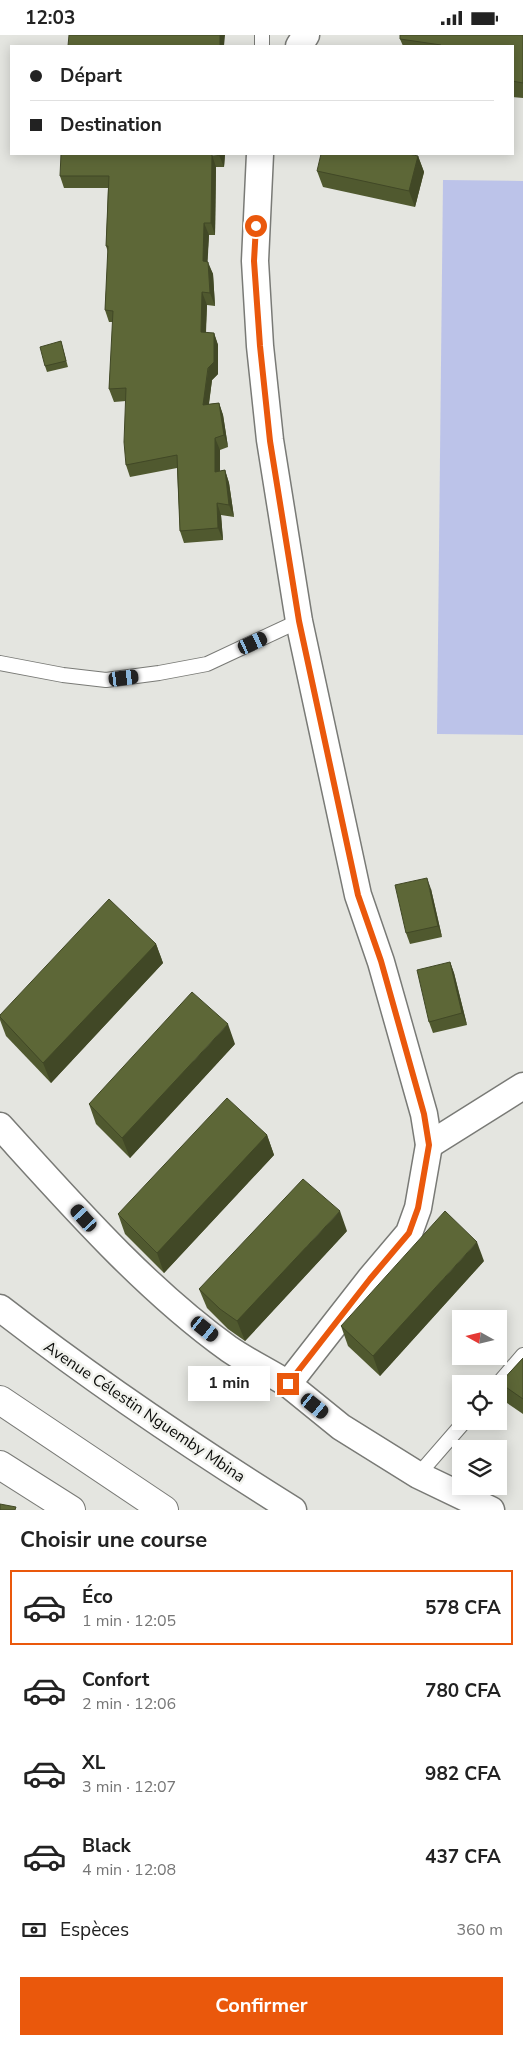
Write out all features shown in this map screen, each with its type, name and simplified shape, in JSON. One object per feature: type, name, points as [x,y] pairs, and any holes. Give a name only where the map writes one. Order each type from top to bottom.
[{"type":"highway","points":[[0,1400],[164,1510]]},
{"type":"highway","points":[[4,1471],[71,1510]]},
{"type":"street","points":[[260,155],[254,261],[260,346],[270,441],[299,621],[358,895],[381,961],[424,1114],[429,1145],[418,1208],[409,1233],[370,1279],[288,1384]]},
{"type":"street","points":[[429,1145],[523,1086]]},
{"type":"street","points":[[0,1125],[84,1218],[179,1309],[230,1350],[288,1384],[341,1427],[418,1475],[490,1510]]},
{"type":"street","name":"Avenue Célestin Nguemby Mbina","points":[[0,1308],[61,1355],[146,1415],[293,1510]]},
{"type":"lane","points":[[0,663],[63,675],[106,680],[159,673],[207,664],[299,621]]},
{"type":"lane","points":[[506,1375],[523,1355]]},
{"type":"lane","points":[[418,1475],[457,1430]]},
{"type":"shaded area","points":[[443,180],[523,181],[523,735],[437,734]]},
{"type":"building","points":[[69,35],[220,35],[220,45],[68,45]]},
{"type":"building","points":[[400,35],[523,35],[523,83],[514,81],[514,45],[441,45],[400,39]]},
{"type":"building","points":[[61,155],[212,155],[211,223],[204,223],[203,261],[208,262],[210,293],[202,292],[201,332],[214,333],[214,362],[208,368],[203,405],[219,403],[224,435],[215,438],[215,472],[225,470],[229,505],[217,503],[218,528],[180,531],[177,455],[126,465],[124,442],[126,388],[109,389],[113,311],[105,310],[109,176],[60,176]]},
{"type":"building","points":[[321,155],[418,156],[409,191],[317,171]]},
{"type":"building","points":[[61,341],[66,361],[45,366],[40,347]]},
{"type":"building","points":[[427,878],[438,926],[406,933],[395,885]]},
{"type":"building","points":[[109,899],[156,944],[43,1063],[0,1015]]},
{"type":"building","points":[[450,962],[462,1013],[429,1022],[417,970]]},
{"type":"building","points":[[192,992],[228,1024],[122,1138],[89,1104]]},
{"type":"building","points":[[227,1098],[267,1135],[157,1253],[118,1214]]},
{"type":"building","points":[[303,1179],[340,1211],[237,1321],[220,1309],[199,1289]]},
{"type":"building","points":[[445,1211],[477,1242],[373,1356],[341,1326]]},
{"type":"building","points":[[523,1358],[523,1399],[507,1388],[507,1375]]},
{"type":"building","points":[[0,1504],[16,1507],[15,1510],[0,1510]]},
{"type":"route","points":[[256,226],[254,261],[260,346],[270,441],[299,621],[358,895],[381,961],[424,1114],[429,1145],[418,1208],[409,1233],[370,1279],[288,1384]]}]
